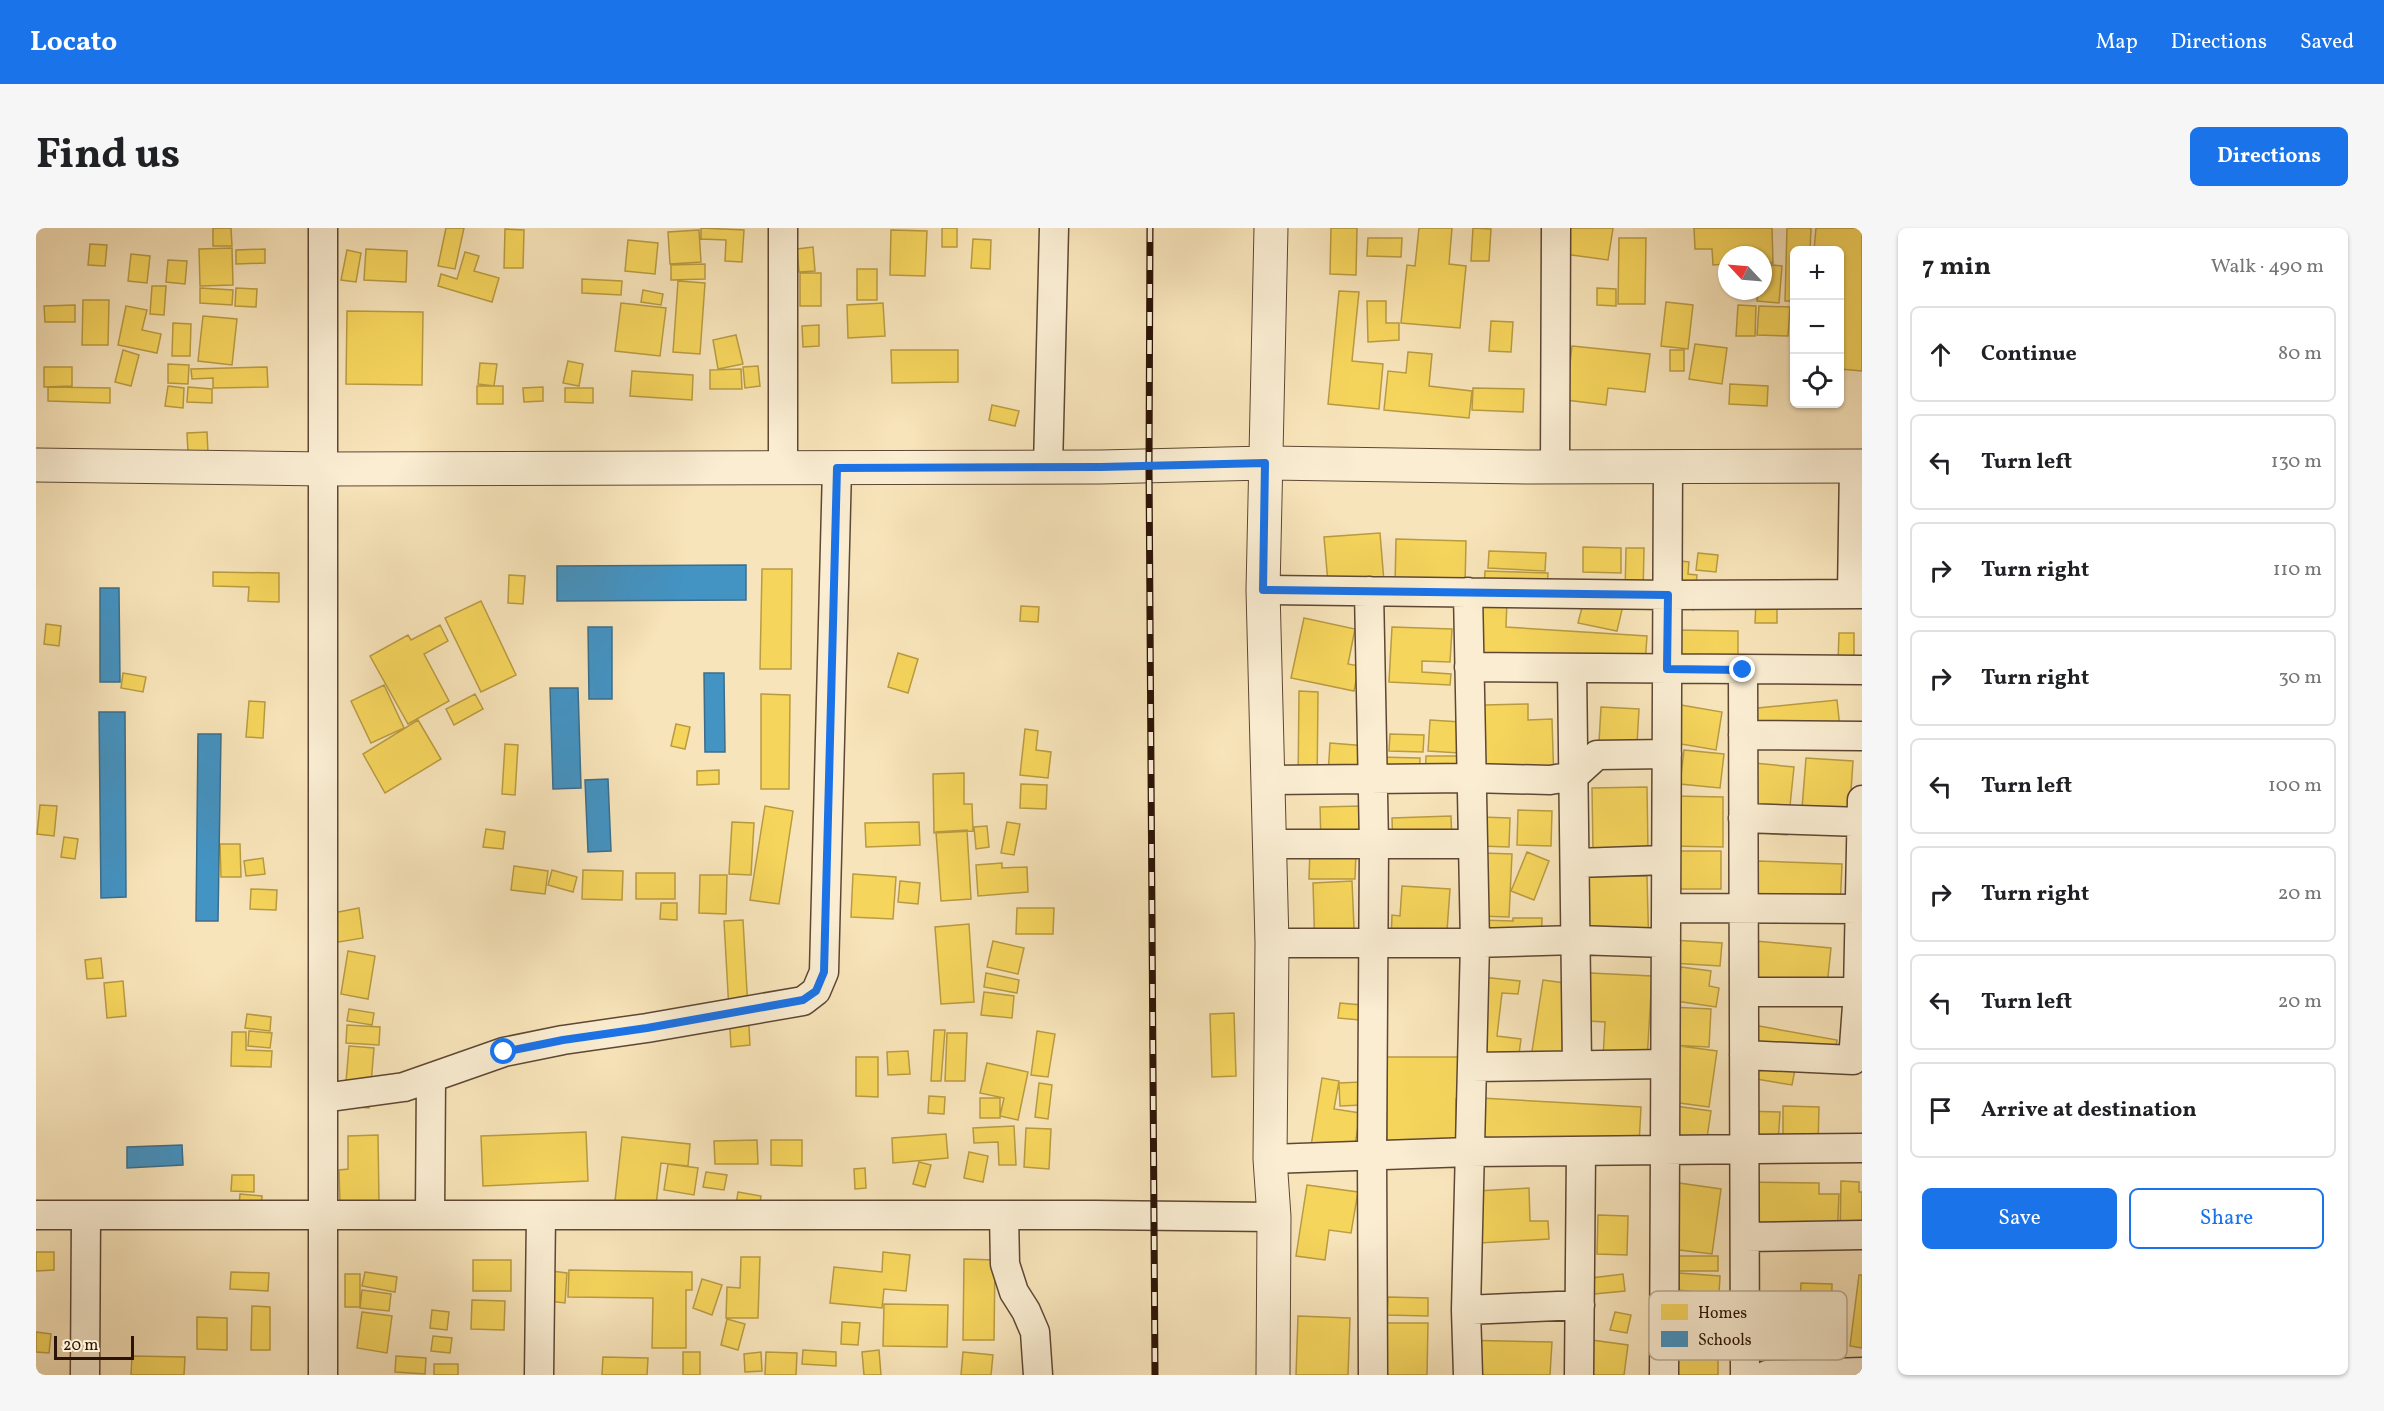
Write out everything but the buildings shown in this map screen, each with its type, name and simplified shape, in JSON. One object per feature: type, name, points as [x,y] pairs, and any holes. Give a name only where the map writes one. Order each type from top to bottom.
[{"type":"street","points":[[323,228],[323,1375]]},
{"type":"street","points":[[783,228],[783,468]]},
{"type":"street","points":[[1048,467],[1054,228]]},
{"type":"street","points":[[1271,228],[1263,590],[1272,943],[1270,1159],[1274,1217],[1274,1375]]},
{"type":"street","points":[[1555,466],[1556,228]]},
{"type":"street","points":[[36,465],[323,469],[1048,467],[1265,463],[1858,466],[1857,594],[1668,595],[1263,590]]},
{"type":"street","points":[[1664,1291],[1668,465]]},
{"type":"street","points":[[323,1098],[404,1087],[504,1052],[803,1000],[816,991],[824,972],[837,468]]},
{"type":"street","points":[[1370,591],[1374,844],[1373,1375]]},
{"type":"street","points":[[1468,592],[1475,943],[1466,1310],[1468,1375]]},
{"type":"street","points":[[1468,667],[1862,670]]},
{"type":"street","points":[[1572,668],[1577,1065]]},
{"type":"street","points":[[1743,670],[1745,1291]]},
{"type":"street","points":[[1743,735],[1862,735]]},
{"type":"street","points":[[1268,780],[1470,778],[1550,780],[1574,776],[1597,755],[1667,754]]},
{"type":"street","points":[[1743,818],[1862,811],[1858,1060],[1744,1055]]},
{"type":"street","points":[[1269,844],[1473,844]]},
{"type":"street","points":[[1576,863],[1666,860]]},
{"type":"street","points":[[1666,908],[1860,909]]},
{"type":"street","points":[[1272,943],[1475,943],[1576,940],[1666,943]]},
{"type":"street","points":[[1744,992],[1858,992]]},
{"type":"street","points":[[1472,1067],[1665,1064]]},
{"type":"street","points":[[430,1214],[431,1078]]},
{"type":"street","points":[[1270,1159],[1469,1152],[1862,1148]]},
{"type":"street","points":[[1580,1375],[1581,1151]]},
{"type":"street","points":[[36,1215],[1274,1217]]},
{"type":"street","points":[[85,1375],[86,1215]]},
{"type":"street","points":[[539,1375],[541,1215]]},
{"type":"street","points":[[1004,1215],[1005,1264],[1014,1292],[1035,1332],[1038,1375]]},
{"type":"street","points":[[1745,1237],[1862,1235]]},
{"type":"street","points":[[1466,1310],[1580,1305]]},
{"type":"street","points":[[1664,1360],[1664,1375]]},
{"type":"street","points":[[1767,1375],[1862,1372]]},
{"type":"street","points":[[1658,1375],[1686,1375]]},
{"type":"railway","points":[[1150,228],[1149,466],[1155,1375]]},
{"type":"route","points":[[504,1052],[803,1000],[816,991],[824,972],[837,468],[1101,467],[1265,463],[1263,590],[1668,595],[1667,669],[1743,670]]}]
